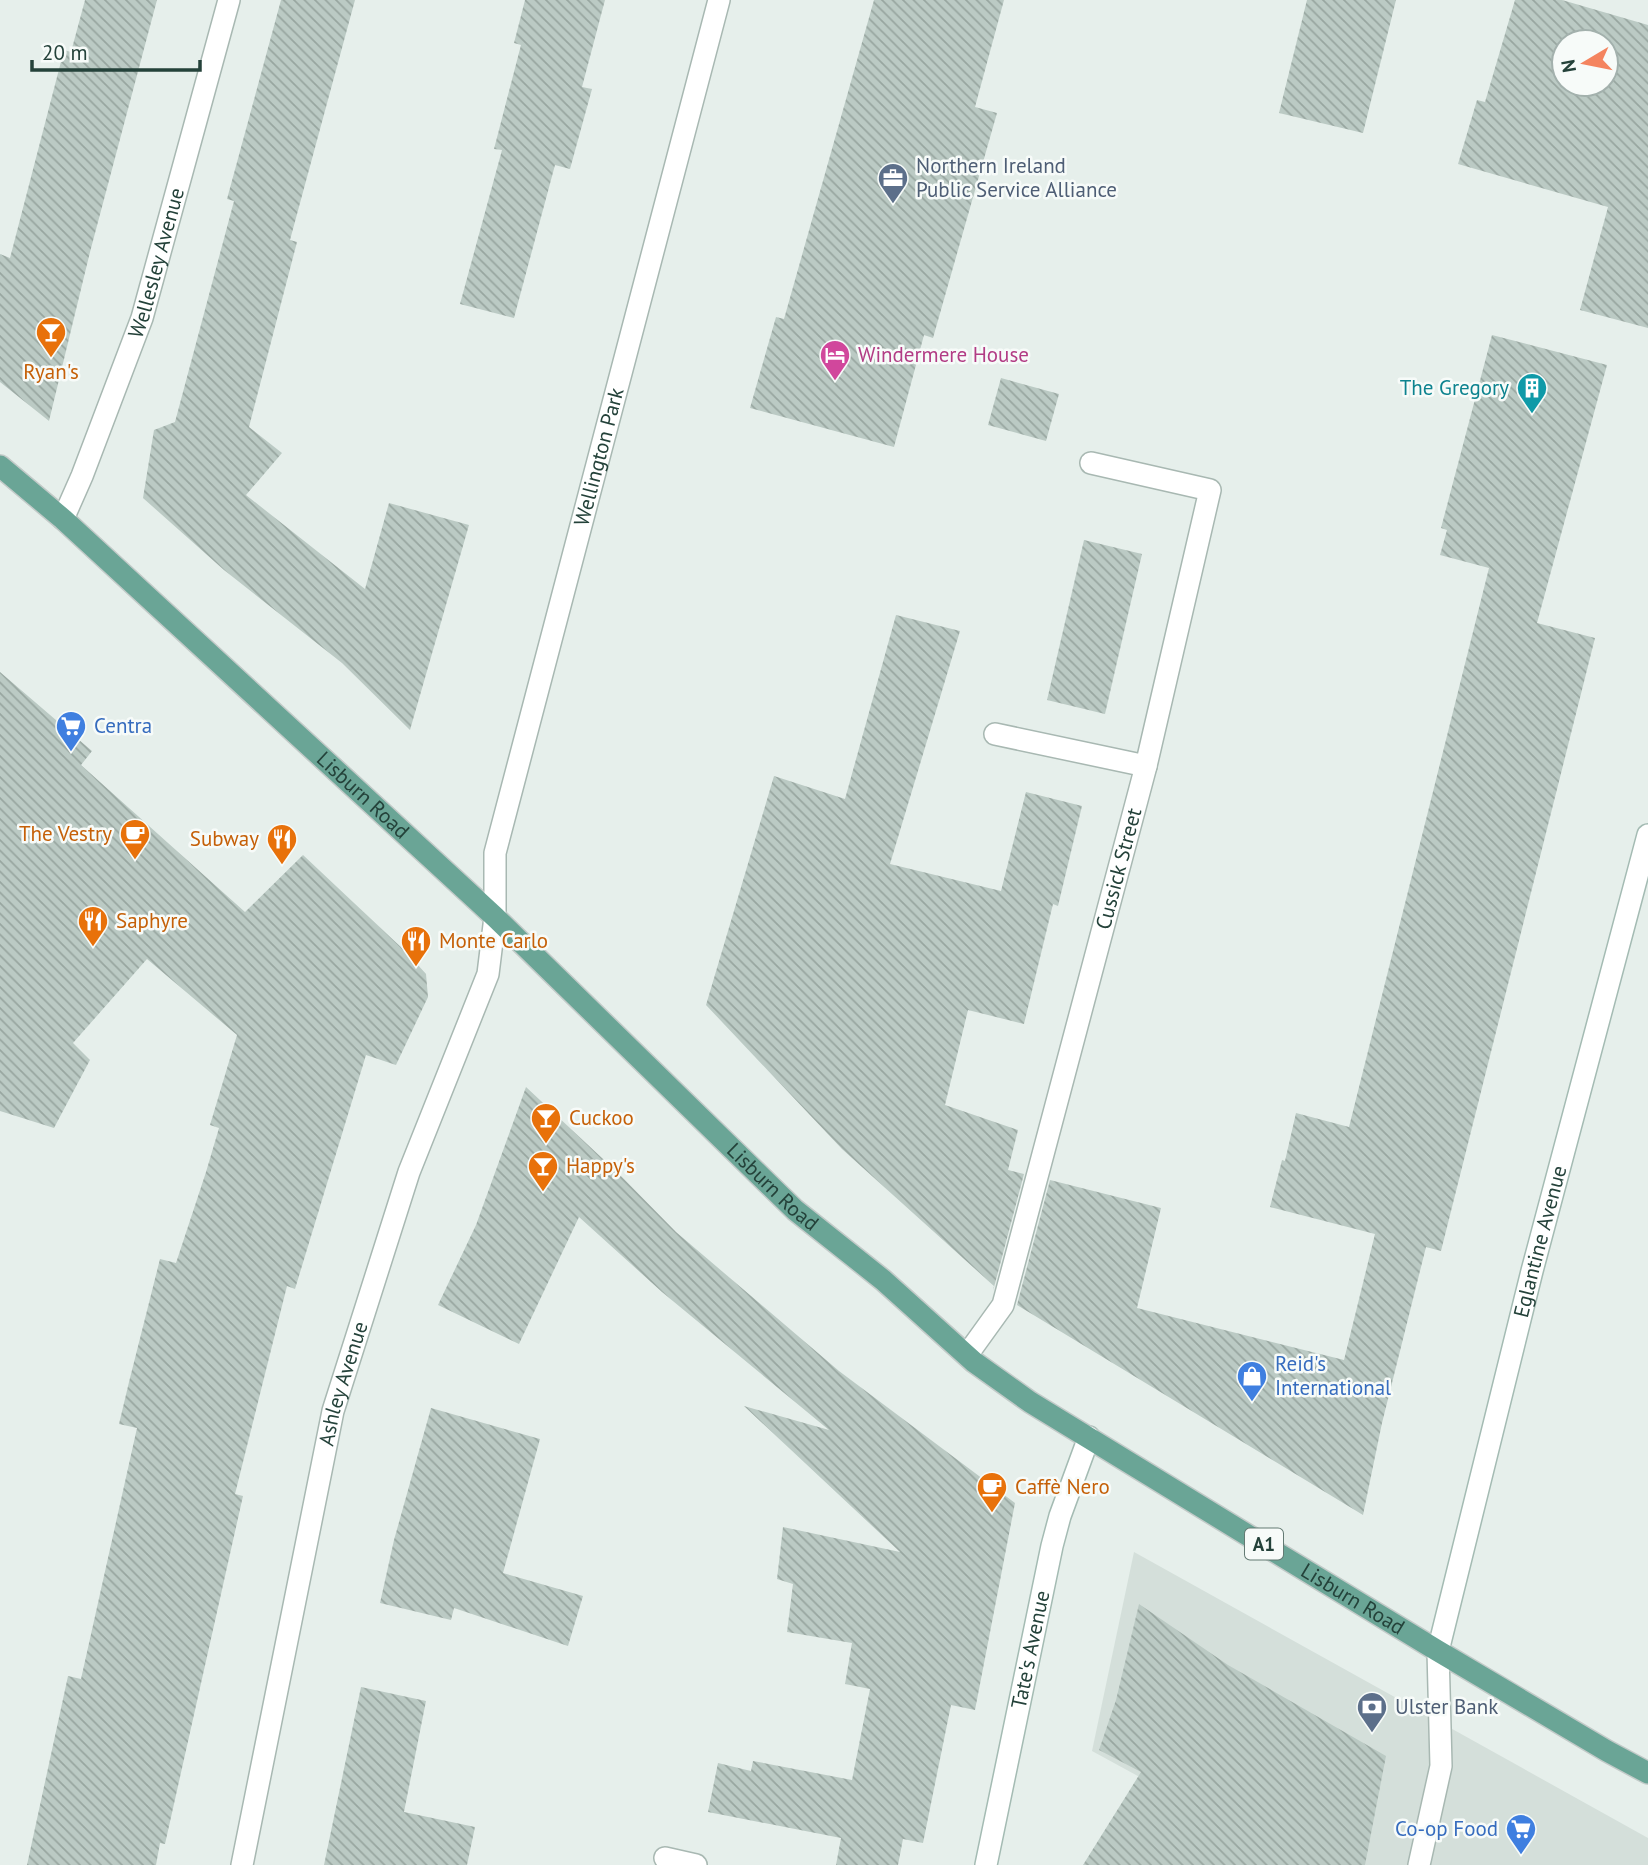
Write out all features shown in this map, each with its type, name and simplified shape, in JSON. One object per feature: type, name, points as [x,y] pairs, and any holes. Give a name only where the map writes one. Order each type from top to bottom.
[{"type":"main road","name":"Lisburn Road","points":[[0,466],[64,519],[495,918],[795,1210],[883,1280],[974,1362],[1030,1402],[1205,1510],[1606,1751],[1648,1773]]},
{"type":"street","name":"Wellesley Avenue","points":[[64,519],[142,318],[229,0]]},
{"type":"street","name":"Wellington Park","points":[[495,918],[495,853],[719,0]]},
{"type":"street","name":"Cussick Street","points":[[967,1355],[1003,1305],[1146,766],[1210,490],[1091,463]]},
{"type":"street","points":[[995,734],[1146,766]]},
{"type":"street","name":"Eglantine Avenue","points":[[1419,1865],[1441,1766],[1438,1651],[1532,1271],[1648,835]]},
{"type":"street","name":"Ashley Avenue","points":[[242,1865],[332,1411],[409,1172],[488,974],[495,918]]},
{"type":"street","name":"Tate's Avenue","points":[[986,1865],[1052,1546],[1089,1437]]},
{"type":"street","points":[[665,1858],[696,1865]]},
{"type":"shaded area","points":[[1134,1552],[1648,1838],[1648,1865],[1301,1865],[1092,1751]]},
{"type":"building","points":[[85,0],[157,0],[90,252],[49,421],[0,382],[0,254],[10,258],[64,50],[71,52]]},
{"type":"building","points":[[281,0],[355,0],[290,240],[297,242],[249,427],[282,453],[246,495],[365,589],[389,503],[469,525],[410,730],[342,663],[224,570],[143,498],[154,430],[175,422],[234,201],[227,199]]},
{"type":"building","points":[[525,0],[605,0],[582,87],[592,89],[570,169],[555,165],[514,318],[460,304],[502,150],[494,149],[521,45],[514,43]]},
{"type":"building","points":[[874,0],[1004,0],[975,107],[997,113],[933,338],[924,335],[894,447],[750,408],[776,317],[784,319]]},
{"type":"building","points":[[1307,0],[1396,0],[1363,133],[1279,113]]},
{"type":"building","points":[[1515,0],[1562,0],[1648,25],[1648,328],[1580,310],[1608,207],[1458,164],[1477,100],[1485,102]]},
{"type":"building","points":[[1492,335],[1607,365],[1537,623],[1595,638],[1441,1251],[1426,1247],[1382,1423],[1363,1515],[1017,1305],[1050,1180],[1161,1208],[1137,1308],[1344,1360],[1375,1234],[1270,1207],[1282,1160],[1285,1161],[1296,1113],[1349,1127],[1489,568],[1440,555],[1447,530],[1441,528]]},
{"type":"building","points":[[1001,378],[1059,394],[1046,441],[988,425]]},
{"type":"building","points":[[1084,540],[1142,554],[1105,714],[1047,700]]},
{"type":"building","points":[[896,615],[960,631],[890,864],[1001,891],[1026,792],[1082,806],[1058,906],[1053,904],[1024,1024],[968,1010],[945,1105],[1018,1130],[1008,1170],[1024,1174],[993,1291],[994,1286],[842,1149],[706,1005],[774,776],[845,799]]},
{"type":"building","points":[[0,672],[92,751],[81,765],[245,912],[303,855],[426,974],[428,997],[396,1065],[366,1055],[295,1289],[287,1286],[235,1494],[243,1496],[165,1844],[160,1843],[156,1865],[27,1865],[68,1676],[81,1679],[137,1428],[119,1424],[160,1259],[176,1263],[219,1128],[210,1125],[237,1035],[147,959],[73,1043],[90,1060],[54,1128],[0,1111]]},
{"type":"building","points":[[526,1087],[618,1173],[676,1232],[839,1371],[1015,1503],[975,1710],[951,1705],[923,1843],[903,1839],[898,1865],[836,1865],[841,1838],[708,1812],[718,1763],[751,1771],[753,1761],[852,1780],[870,1689],[845,1684],[852,1643],[787,1632],[793,1584],[777,1579],[783,1527],[900,1552],[744,1406],[829,1430],[662,1292],[579,1217],[519,1344],[438,1305],[476,1225]]},
{"type":"building","points":[[431,1408],[540,1439],[503,1573],[583,1596],[568,1646],[454,1608],[451,1620],[380,1603],[394,1540]]},
{"type":"building","points":[[1139,1604],[1228,1665],[1386,1756],[1365,1865],[1083,1865],[1141,1772],[1099,1750],[1116,1700]]},
{"type":"building","points":[[361,1687],[426,1701],[404,1812],[475,1827],[467,1865],[324,1865]]},
{"type":"place","name":"Northern Ireland Public Service Alliance","points":[[893,205]]},
{"type":"place","name":"Ryan's","points":[[51,359]]},
{"type":"place","name":"Windermere House","points":[[835,382]]},
{"type":"place","name":"The Gregory","points":[[1532,415]]},
{"type":"place","name":"Centra","points":[[71,753]]},
{"type":"place","name":"The Vestry","points":[[135,861]]},
{"type":"place","name":"Subway","points":[[282,866]]},
{"type":"place","name":"Saphyre","points":[[93,948]]},
{"type":"place","name":"Monte Carlo","points":[[416,968]]},
{"type":"place","name":"Cuckoo","points":[[546,1145]]},
{"type":"place","name":"Happy's","points":[[543,1193]]},
{"type":"place","name":"Reid's International","points":[[1252,1403]]},
{"type":"place","name":"Caffè Nero","points":[[992,1514]]},
{"type":"place","name":"Ulster Bank","points":[[1372,1734]]},
{"type":"place","name":"Co-op Food","points":[[1521,1856]]}]
